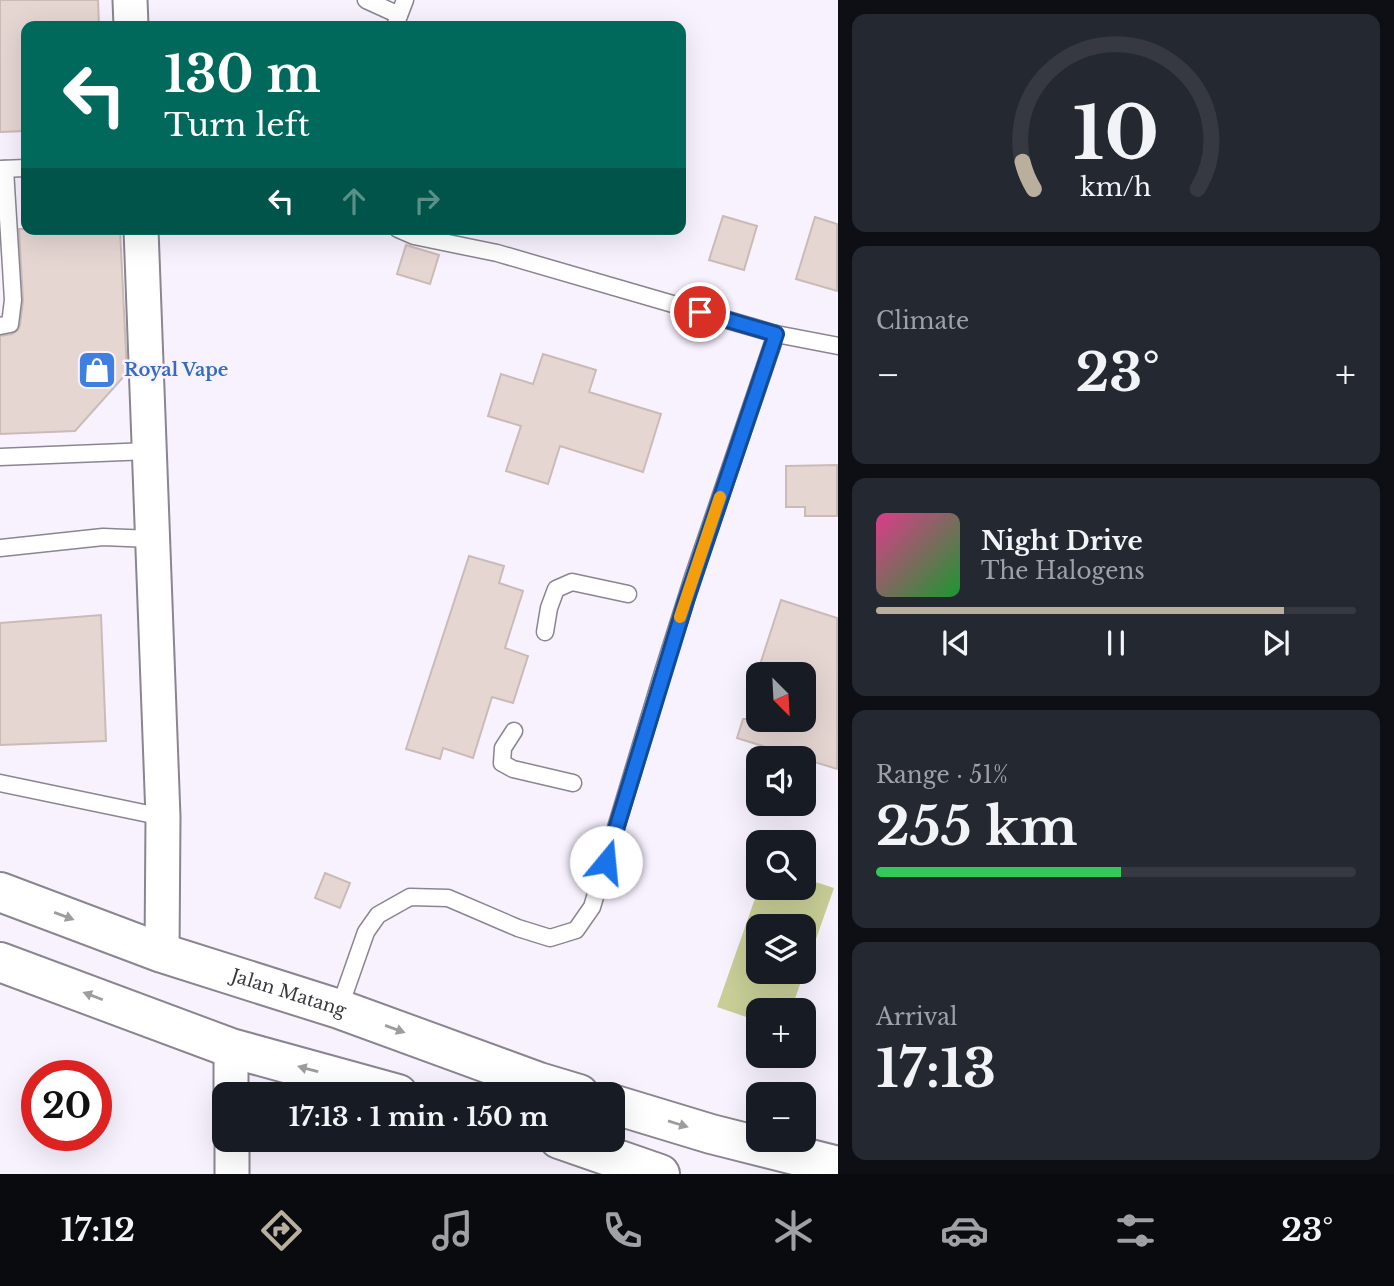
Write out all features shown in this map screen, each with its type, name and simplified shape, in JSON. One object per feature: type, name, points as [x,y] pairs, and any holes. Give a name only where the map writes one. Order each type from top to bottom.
[{"type":"main road","name":"Jalan Matang","points":[[0,892],[162,953],[339,1009],[539,1082]]},
{"type":"main road","points":[[0,962],[231,1048],[354,1082]]},
{"type":"main road","points":[[625,1108],[711,1134],[838,1166]]},
{"type":"main road","points":[[597,1152],[660,1174]]},
{"type":"street","points":[[130,0],[131,21]]},
{"type":"street","points":[[141,235],[163,817],[162,953]]},
{"type":"street","points":[[231,1048],[231,1082]]},
{"type":"street","points":[[232,1152],[232,1174]]},
{"type":"lane","points":[[366,0],[400,14]]},
{"type":"lane","points":[[0,326],[10,324],[13,300],[3,169],[21,168]]},
{"type":"lane","points":[[412,235],[497,253],[776,334],[838,346]]},
{"type":"lane","points":[[339,1009],[366,932],[378,915],[410,897],[448,898],[518,928],[550,938],[576,930],[592,907],[663,672],[776,334]]},
{"type":"lane","points":[[0,457],[149,451]]},
{"type":"lane","points":[[0,548],[103,537],[152,539]]},
{"type":"lane","points":[[545,632],[556,589],[572,582],[628,594]]},
{"type":"lane","points":[[514,731],[503,748],[502,763],[513,769],[573,783]]},
{"type":"lane","points":[[0,783],[163,817]]},
{"type":"green space","points":[[816,882],[834,888],[816,939],[816,914],[750,914],[754,900],[816,900]]},
{"type":"green space","points":[[746,924],[746,984],[800,984],[795,998],[746,998],[746,1017],[717,1007]]},
{"type":"building","points":[[0,0],[98,0],[99,21],[21,21],[21,131],[0,132]]},
{"type":"building","points":[[723,216],[757,226],[744,270],[709,260]]},
{"type":"building","points":[[815,217],[837,224],[837,291],[796,279]]},
{"type":"building","points":[[19,229],[21,235],[120,235],[127,373],[75,431],[0,434],[0,336],[18,330],[23,301]]},
{"type":"building","points":[[406,245],[439,255],[430,284],[397,274]]},
{"type":"building","points":[[543,354],[596,370],[589,392],[661,414],[643,472],[560,446],[548,484],[506,471],[521,426],[488,416],[501,374],[533,384]]},
{"type":"building","points":[[837,465],[837,516],[805,516],[805,507],[786,507],[786,466]]},
{"type":"building","points":[[469,556],[504,566],[499,583],[523,591],[505,648],[528,656],[513,703],[492,697],[473,758],[443,748],[440,759],[406,749]]},
{"type":"building","points":[[781,600],[837,618],[837,769],[816,762],[816,746],[763,746],[737,738],[743,719],[746,719],[746,732],[816,732],[816,662],[761,662]]},
{"type":"building","points":[[101,615],[106,741],[0,745],[0,623]]},
{"type":"building","points":[[325,873],[350,883],[340,908],[315,898]]},
{"type":"slow traffic","points":[[680,617],[720,497]]},
{"type":"place","name":"Royal Vape","points":[[97,370]]},
{"type":"route","points":[[606,862],[663,672],[776,334],[700,312]]}]
